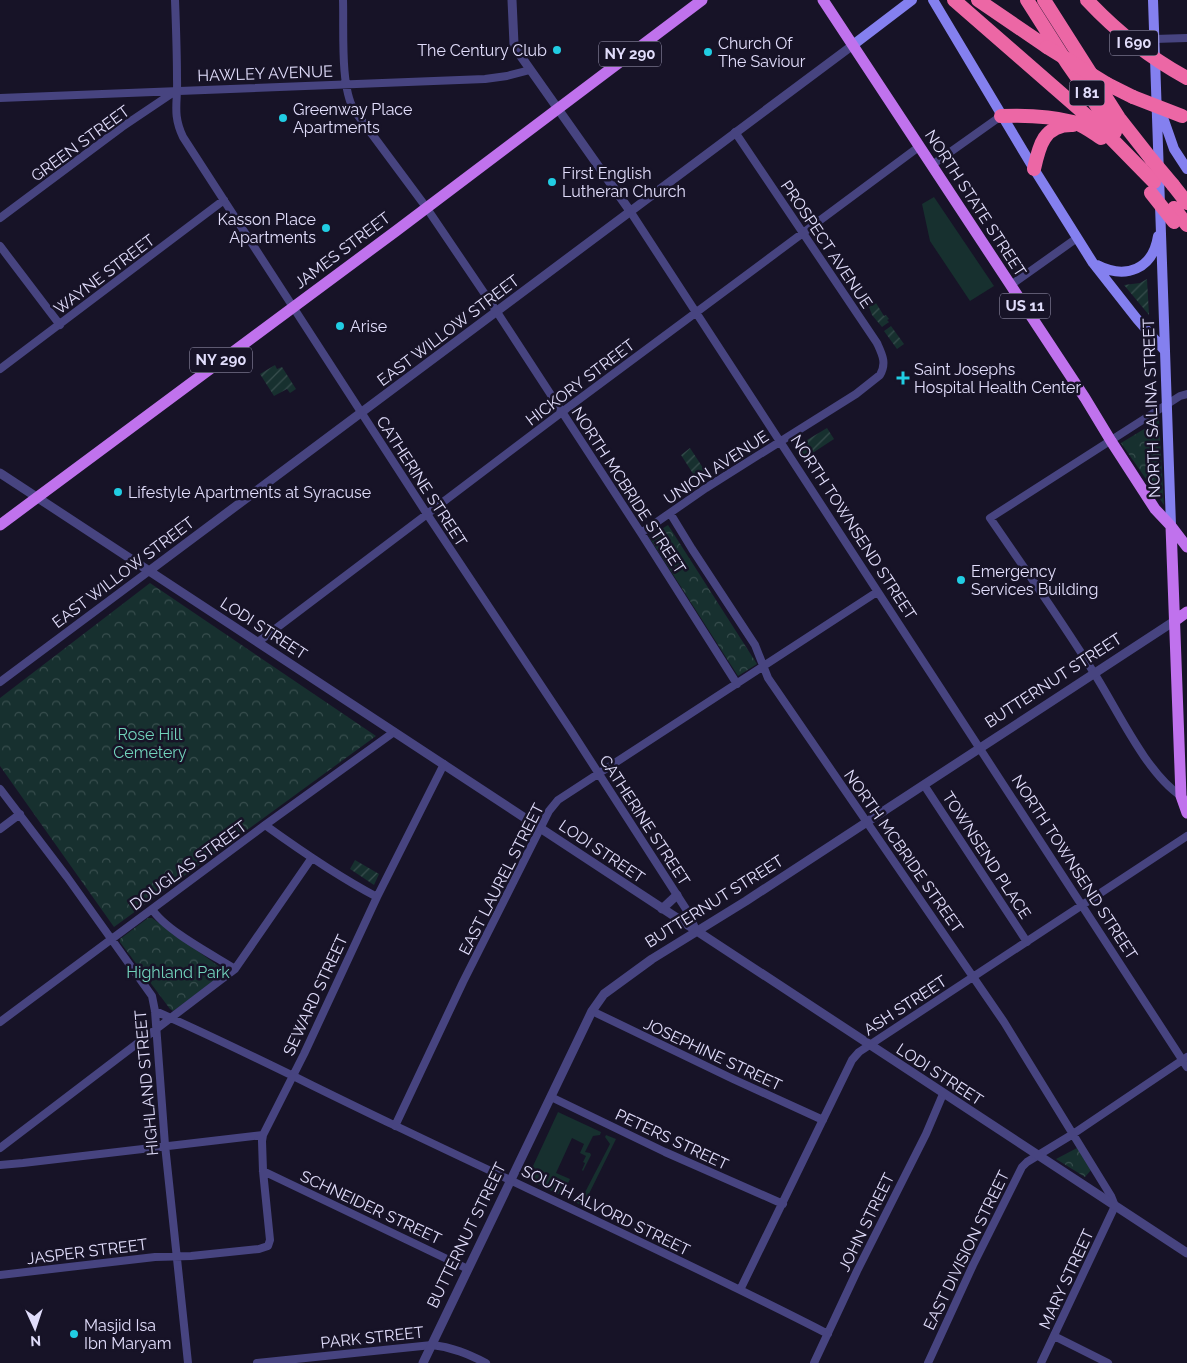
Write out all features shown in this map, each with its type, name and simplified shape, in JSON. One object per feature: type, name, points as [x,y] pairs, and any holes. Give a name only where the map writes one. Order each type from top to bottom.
[{"type":"highway","points":[[954,0],[1102,129],[1152,188]]},
{"type":"highway","points":[[978,0],[1046,47],[1107,84],[1133,97],[1184,117]]},
{"type":"highway","name":"I 81","points":[[1027,0],[1152,188]]},
{"type":"highway","name":"I 81","points":[[1046,0],[1119,118],[1173,185],[1180,214]]},
{"type":"highway","name":"I 690","points":[[1087,0],[1138,46],[1172,70],[1187,78]]},
{"type":"highway","points":[[1001,116],[1016,115],[1074,122],[1100,137],[1180,214],[1187,236]]},
{"type":"highway","points":[[1034,169],[1039,147],[1047,134],[1055,128],[1063,126],[1082,126]]},
{"type":"main road","name":"JAMES STREET","points":[[0,525],[702,0]]},
{"type":"main road","name":"NORTH STATE STREET","points":[[823,0],[1081,392],[1155,509],[1187,547]]},
{"type":"main road","name":"EAST WILLOW STREET","points":[[853,45],[912,0]]},
{"type":"main road","points":[[933,0],[1001,116],[1093,263],[1165,351]]},
{"type":"main road","name":"NORTH SALINA STREET","points":[[1153,0],[1181,796],[1187,813]]},
{"type":"main road","points":[[1156,96],[1174,149],[1187,169]]},
{"type":"main road","points":[[1093,263],[1108,271],[1121,273],[1143,266],[1154,252],[1161,215]]},
{"type":"main road","name":"BUTTERNUT STREET","points":[[1176,620],[1187,612]]},
{"type":"street","name":"CATHERINE STREET","points":[[175,0],[175,103],[179,128],[427,514],[599,773],[676,895],[697,932]]},
{"type":"street","name":"NORTH MCBRIDE STREET","points":[[343,0],[345,84],[349,102],[426,207],[497,312],[641,533],[736,684]]},
{"type":"street","name":"NORTH TOWNSEND STREET","points":[[512,0],[514,44],[520,56],[630,212],[1082,905],[1185,1058],[1187,1067]]},
{"type":"street","points":[[1154,39],[1187,38]]},
{"type":"street","name":"EAST WILLOW STREET","points":[[0,682],[853,45]]},
{"type":"street","name":"HAWLEY AVENUE","points":[[0,98],[485,79],[530,70]]},
{"type":"street","name":"GREEN STREET","points":[[0,218],[122,127],[176,90]]},
{"type":"street","points":[[932,165],[1001,116]]},
{"type":"street","name":"PROSPECT AVENUE","points":[[736,132],[877,343],[884,361],[880,374]]},
{"type":"street","name":"HICKORY STREET","points":[[258,642],[562,412],[920,146]]},
{"type":"street","name":"WAYNE STREET","points":[[0,369],[224,200]]},
{"type":"street","points":[[1011,285],[1077,238]]},
{"type":"street","points":[[0,246],[60,325]]},
{"type":"street","name":"UNION AVENUE","points":[[641,533],[856,394],[880,374]]},
{"type":"street","points":[[1181,796],[1169,788],[1139,748],[1094,673],[990,518],[1167,404],[1187,394]]},
{"type":"street","name":"LODI STREET","points":[[0,473],[1187,1253]]},
{"type":"street","name":"NORTH MCBRIDE STREET","points":[[670,513],[755,645],[768,678],[784,703],[1004,1022],[1111,1196],[1115,1206]]},
{"type":"street","name":"EAST LAUREL STREET","points":[[394,1126],[540,828],[549,811],[558,800],[877,592]]},
{"type":"street","name":"BUTTERNUT STREET","points":[[423,1363],[592,1011],[604,994],[652,960],[1176,620]]},
{"type":"street","name":"DOUGLAS STREET","points":[[0,1022],[265,825],[394,732]]},
{"type":"street","name":"SEWARD STREET","points":[[266,1248],[270,1240],[263,1171],[263,1135],[377,897],[444,764]]},
{"type":"street","name":"TOWNSEND PLACE","points":[[924,784],[1027,942]]},
{"type":"street","name":"HIGHLAND STREET","points":[[0,788],[112,938],[152,996],[155,1011],[165,1145],[188,1363]]},
{"type":"street","points":[[0,829],[20,814]]},
{"type":"street","points":[[265,825],[311,859],[377,897]]},
{"type":"street","name":"ASH STREET","points":[[740,1290],[852,1060],[859,1052],[1187,836]]},
{"type":"street","points":[[0,1148],[235,969],[311,859]]},
{"type":"street","points":[[662,909],[676,895]]},
{"type":"street","points":[[152,909],[172,929],[235,969]]},
{"type":"street","name":"SOUTH ALVORD STREET","points":[[155,1011],[511,1180],[828,1334]]},
{"type":"street","name":"JOSEPHINE STREET","points":[[592,1011],[823,1120]]},
{"type":"street","name":"EAST DIVISION STREET","points":[[928,1363],[1022,1167],[1185,1058]]},
{"type":"street","name":"JOHN STREET","points":[[814,1363],[857,1271],[926,1134],[943,1094]]},
{"type":"street","name":"PETERS STREET","points":[[551,1096],[664,1152],[783,1204]]},
{"type":"street","points":[[0,1164],[23,1163],[263,1135]]},
{"type":"street","name":"SCHNEIDER STREET","points":[[263,1171],[468,1269]]},
{"type":"street","name":"MARY STREET","points":[[1042,1363],[1115,1206]]},
{"type":"street","name":"JASPER STREET","points":[[0,1275],[177,1255],[191,1256],[266,1248]]},
{"type":"street","points":[[1054,1336],[1108,1363]]},
{"type":"street","name":"PARK STREET","points":[[257,1363],[432,1345],[447,1346],[461,1350],[486,1363]]},
{"type":"green space","points":[[934,197],[994,286],[970,301],[930,241],[922,204]]},
{"type":"green space","points":[[1147,279],[1149,315],[1124,285],[1140,283]]},
{"type":"green space","points":[[876,303],[884,316],[886,315],[889,319],[887,320],[889,322],[882,327],[872,315],[869,307]]},
{"type":"green space","points":[[891,326],[904,344],[897,349],[884,331]]},
{"type":"green space","points":[[275,365],[277,369],[282,367],[296,389],[290,393],[287,389],[274,396],[260,374]]},
{"type":"green space","points":[[1159,420],[1164,505],[1121,443]]},
{"type":"green space","points":[[827,428],[834,439],[811,454],[807,462],[797,446]]},
{"type":"green space","points":[[690,448],[709,477],[699,483],[681,455]]},
{"type":"green space","points":[[668,525],[757,664],[738,676],[649,537]]},
{"type":"green space","name":"Rose Hill Cemetery","points":[[150,583],[376,736],[114,927],[0,766],[0,698]]},
{"type":"green space","points":[[355,860],[379,874],[374,885],[350,869]]},
{"type":"green space","name":"Highland Park","points":[[148,918],[152,918],[224,970],[225,973],[173,1011],[120,942],[120,939]]},
{"type":"green space","points":[[558,1112],[601,1132],[600,1135],[593,1136],[585,1152],[591,1155],[583,1171],[585,1163],[583,1162],[586,1156],[580,1153],[584,1144],[572,1138],[556,1173],[570,1179],[562,1196],[527,1179]]},
{"type":"green space","points":[[606,1135],[616,1139],[583,1206],[567,1198],[567,1196],[580,1202],[610,1144],[605,1137]]},
{"type":"green space","points":[[1077,1148],[1091,1170],[1085,1177],[1056,1159]]},
{"type":"place","name":"The Century Club","points":[[557,50]]},
{"type":"place","name":"Church Of The Saviour","points":[[708,52]]},
{"type":"place","name":"Greenway Place Apartments","points":[[283,118]]},
{"type":"place","name":"First English Lutheran Church","points":[[552,182]]},
{"type":"place","name":"Kasson Place Apartments","points":[[326,228]]},
{"type":"place","name":"Arise","points":[[340,326]]},
{"type":"place","name":"Saint Josephs Hospital Health Center","points":[[903,378]]},
{"type":"place","name":"Lifestyle Apartments at Syracuse","points":[[118,492]]},
{"type":"place","name":"Emergency Services Building","points":[[961,580]]},
{"type":"place","name":"Masjid Isa Ibn Maryam","points":[[74,1334]]}]
